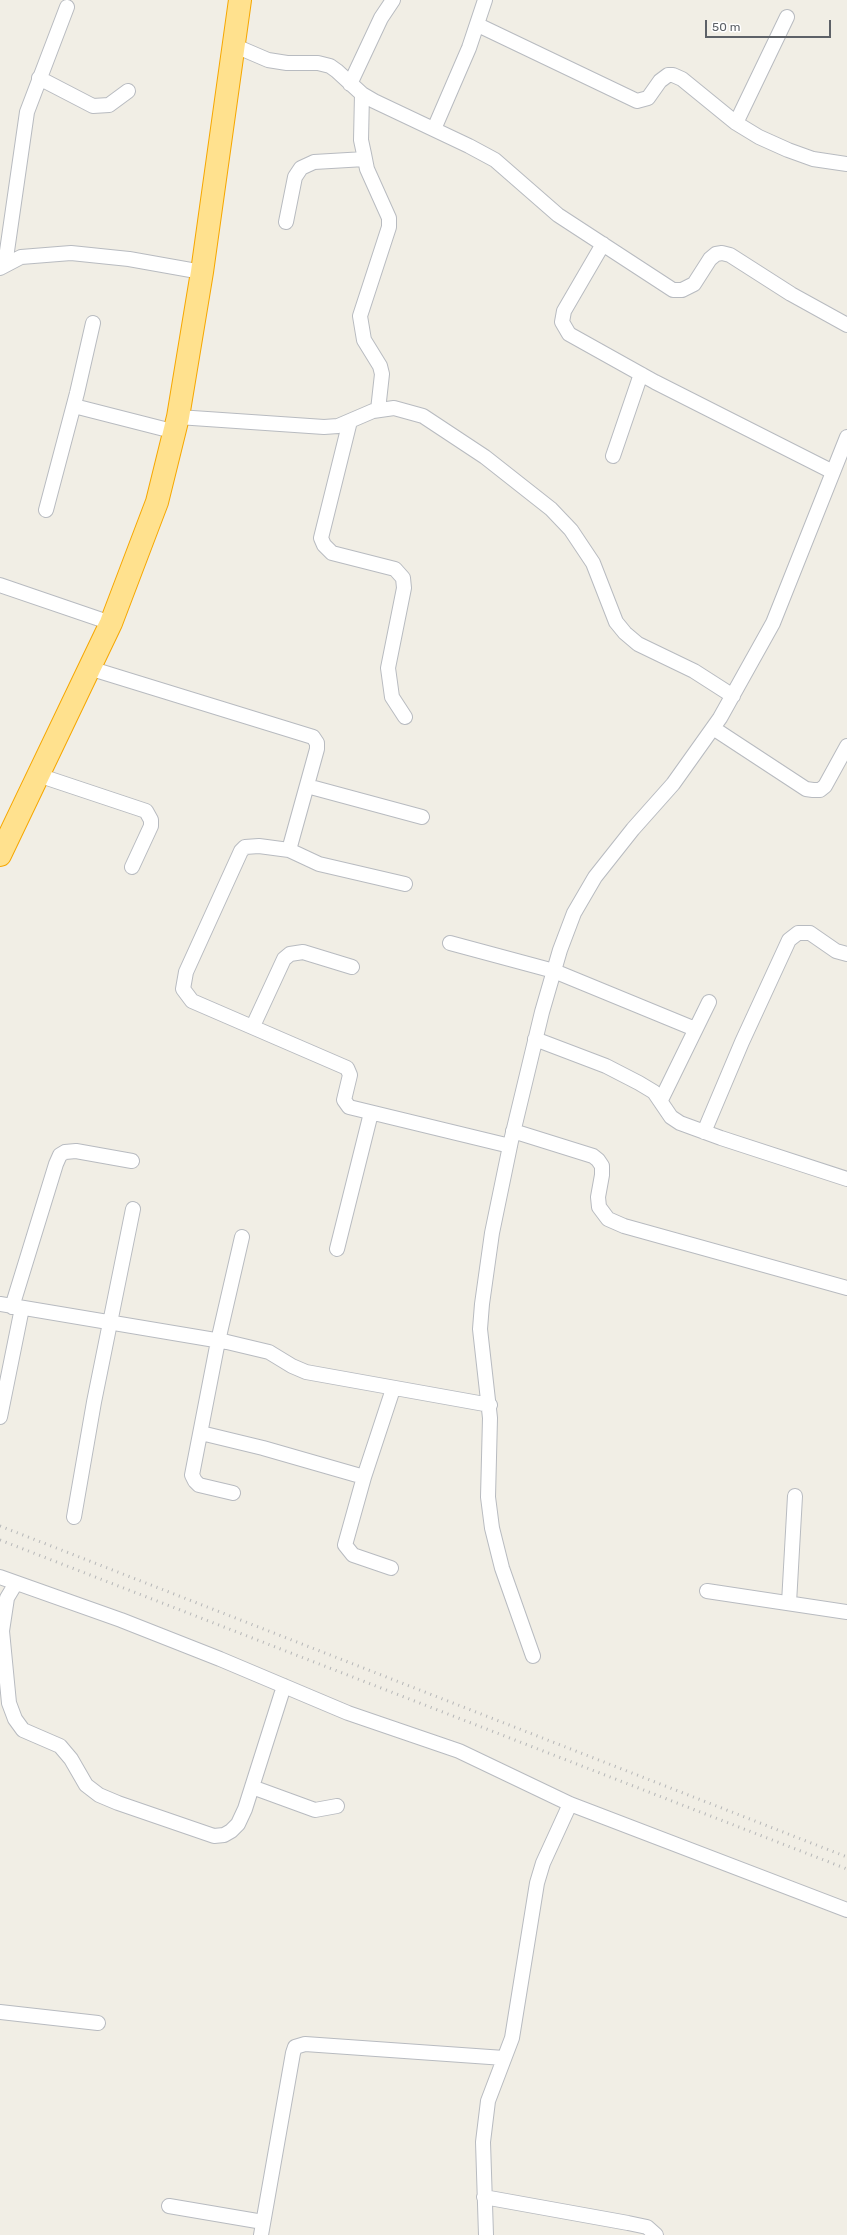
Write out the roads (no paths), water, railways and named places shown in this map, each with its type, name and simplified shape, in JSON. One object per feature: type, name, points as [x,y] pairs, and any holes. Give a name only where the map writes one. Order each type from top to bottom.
[{"type":"highway","points":[[0,855],[88,668],[112,623],[157,502],[177,424],[202,272],[232,45],[240,0]]},
{"type":"street","points":[[350,84],[381,18],[393,0]]},
{"type":"street","points":[[434,129],[478,25],[485,0]]},
{"type":"street","points":[[2,267],[27,112],[67,8]]},
{"type":"street","points":[[736,123],[787,17]]},
{"type":"street","points":[[478,25],[637,101],[648,98],[660,81],[668,75],[673,75],[682,79],[736,123],[759,138],[814,159],[847,164]]},
{"type":"street","points":[[232,45],[268,60],[287,63],[318,63],[330,66],[362,94],[495,160],[558,215],[673,290],[682,290],[694,284],[710,259],[716,254],[730,255],[791,294],[847,325]]},
{"type":"street","points":[[39,78],[93,106],[109,105],[128,91]]},
{"type":"street","points":[[362,94],[361,140],[365,159],[389,218],[389,228],[360,316],[364,340],[380,366],[382,374],[378,410]]},
{"type":"street","points":[[286,222],[296,177],[301,168],[314,162],[365,159]]},
{"type":"street","points":[[603,244],[564,311],[562,322],[569,334],[640,374],[833,472]]},
{"type":"street","points":[[2,267],[21,257],[71,253],[129,259],[202,272]]},
{"type":"street","points":[[46,510],[74,406],[93,323]]},
{"type":"street","points":[[613,456],[640,374]]},
{"type":"street","points":[[74,406],[177,424],[338,426],[378,410],[394,408],[424,416],[486,457],[551,509],[571,530],[593,563],[616,622],[625,633],[638,644],[694,671],[733,696]]},
{"type":"street","points":[[350,421],[321,538],[324,545],[332,553],[395,569],[403,578],[404,588],[388,668],[392,697],[405,717]]},
{"type":"street","points":[[533,1656],[502,1568],[492,1528],[488,1497],[490,1405],[480,1329],[492,1234],[513,1131],[536,1039],[554,972],[574,913],[595,877],[633,829],[673,784],[713,728],[733,696],[773,623],[847,437]]},
{"type":"street","points":[[0,585],[112,623]]},
{"type":"street","points":[[88,668],[313,737],[317,743],[316,749],[289,850]]},
{"type":"street","points":[[713,728],[806,789],[813,790],[820,790],[825,786],[847,746]]},
{"type":"street","points":[[38,775],[146,811],[151,820],[151,826],[132,867]]},
{"type":"street","points":[[307,786],[422,817]]},
{"type":"street","points":[[405,884],[319,864],[289,850],[250,846],[241,851],[183,980],[183,989],[192,1001],[253,1026],[347,1068],[350,1075],[344,1095],[346,1105],[355,1110],[510,1146]]},
{"type":"street","points":[[704,1132],[742,1042],[789,940],[798,933],[810,933],[836,951],[847,954]]},
{"type":"street","points":[[450,943],[554,972],[695,1029]]},
{"type":"street","points":[[253,1026],[284,959],[290,954],[303,952],[352,967]]},
{"type":"street","points":[[661,1100],[709,1002]]},
{"type":"street","points":[[536,1039],[606,1066],[639,1083],[654,1092],[661,1100],[671,1117],[704,1132],[847,1179]]},
{"type":"street","points":[[337,1249],[370,1113]]},
{"type":"street","points":[[513,1131],[593,1156],[598,1160],[602,1166],[598,1197],[599,1207],[608,1219],[624,1226],[847,1288]]},
{"type":"street","points":[[0,1417],[11,1306],[60,1155],[65,1152],[76,1151],[132,1161]]},
{"type":"street","points":[[74,1517],[88,1431],[133,1209]]},
{"type":"street","points":[[233,1493],[199,1485],[194,1481],[193,1467],[201,1433],[218,1341],[242,1237]]},
{"type":"street","points":[[11,1306],[218,1341],[269,1352],[292,1366],[306,1372],[393,1389],[490,1405]]},
{"type":"street","points":[[391,1568],[353,1555],[345,1545],[364,1478],[393,1389]]},
{"type":"street","points":[[201,1433],[263,1448],[364,1478]]},
{"type":"street","points":[[788,1603],[794,1496]]},
{"type":"street","points":[[0,1577],[121,1620],[348,1713],[459,1751],[570,1804],[847,1910]]},
{"type":"street","points":[[16,1583],[8,1598],[2,1631],[9,1703],[15,1719],[23,1730],[60,1746],[71,1759],[86,1785],[99,1795],[118,1803],[214,1836],[224,1835],[238,1824],[252,1787],[284,1686]]},
{"type":"street","points":[[707,1591],[847,1612]]},
{"type":"street","points":[[252,1787],[315,1810],[337,1806]]},
{"type":"street","points":[[486,2235],[483,2142],[484,2119],[488,2101],[512,2038],[517,2017],[537,1883],[546,1856],[570,1804]]},
{"type":"street","points":[[0,2012],[24,2016],[98,2023]]},
{"type":"street","points":[[169,2206],[262,2229],[292,2053],[299,2045],[504,2058]]},
{"type":"street","points":[[484,2197],[647,2227],[656,2235]]},
{"type":"railway","points":[[0,1526],[847,1857]]},
{"type":"railway","points":[[0,1540],[847,1869]]}]
